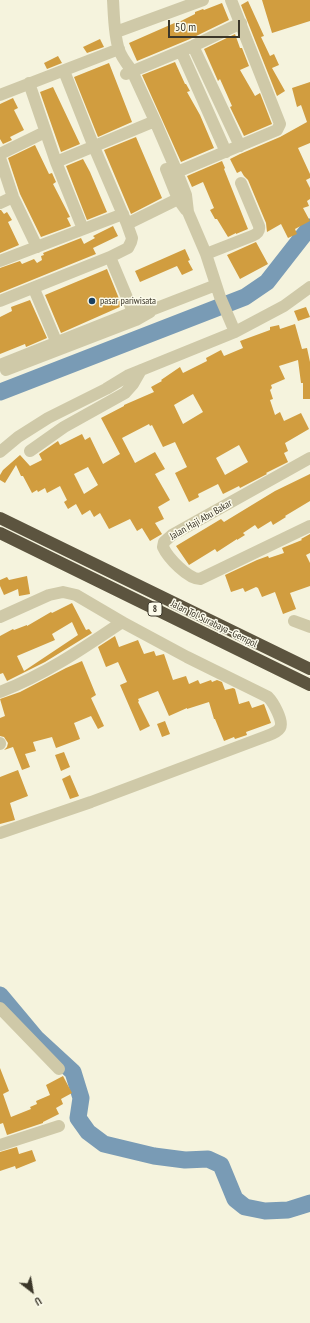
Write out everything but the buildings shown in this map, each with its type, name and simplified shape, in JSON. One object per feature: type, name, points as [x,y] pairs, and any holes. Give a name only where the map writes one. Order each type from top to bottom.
[{"type":"highway","name":"Jalan Tol Surabaya–Gempol","points":[[0,518],[310,669]]},
{"type":"highway","name":"Jalan Tol Surabaya–Gempol","points":[[0,533],[310,684]]},
{"type":"street","points":[[113,0],[119,49],[152,123],[206,254],[221,301],[233,328]]},
{"type":"street","points":[[116,32],[203,0]]},
{"type":"street","points":[[173,174],[277,130],[280,124],[231,0]]},
{"type":"street","points":[[128,70],[181,51],[241,23]]},
{"type":"street","points":[[193,46],[240,146]]},
{"type":"street","points":[[0,95],[119,49]]},
{"type":"street","points":[[181,51],[199,88],[226,152]]},
{"type":"street","points":[[0,302],[110,257],[128,248],[132,238],[64,71]]},
{"type":"street","points":[[28,83],[56,162],[83,229]]},
{"type":"street","points":[[199,88],[210,84]]},
{"type":"street","points":[[56,162],[152,123]]},
{"type":"street","points":[[0,154],[45,132]]},
{"type":"street","points":[[0,158],[13,197],[36,247]]},
{"type":"street","points":[[206,254],[252,236],[259,230],[259,226],[240,183]]},
{"type":"street","points":[[0,203],[13,197]]},
{"type":"street","points":[[0,261],[83,229],[125,219],[182,197]]},
{"type":"street","points":[[110,257],[135,316]]},
{"type":"street","points":[[0,365],[58,346],[216,285]]},
{"type":"street","points":[[0,441],[13,430],[36,415],[88,394],[284,306],[310,287]]},
{"type":"street","points":[[34,289],[58,346]]},
{"type":"street","points":[[0,373],[58,346]]},
{"type":"street","points":[[30,452],[64,428],[125,393],[133,384],[141,370]]},
{"type":"street","points":[[0,452],[34,426],[88,394]]},
{"type":"street","name":"Jalan Haji Abu Bakar","points":[[310,458],[172,535],[164,542],[163,547],[174,562],[192,577],[200,579],[310,526]]},
{"type":"street","points":[[0,617],[49,594],[64,592],[76,595],[122,622],[222,675],[268,697],[274,705],[282,723],[281,727],[276,732],[264,737],[91,802],[0,833]]},
{"type":"street","points":[[294,621],[310,627]]},
{"type":"street","points":[[0,692],[48,670],[122,622]]},
{"type":"street","points":[[0,1008],[59,1069]]},
{"type":"street","points":[[0,1146],[60,1126]]},
{"type":"waterway","points":[[0,392],[245,297],[267,282],[310,227]]},
{"type":"waterway","points":[[0,995],[36,1038],[73,1072],[81,1098],[78,1118],[88,1132],[104,1144],[154,1156],[185,1160],[208,1159],[221,1165],[235,1199],[245,1207],[265,1211],[288,1210],[310,1203]]},
{"type":"place","name":"pasar pariwisata","points":[[92,301]]}]
